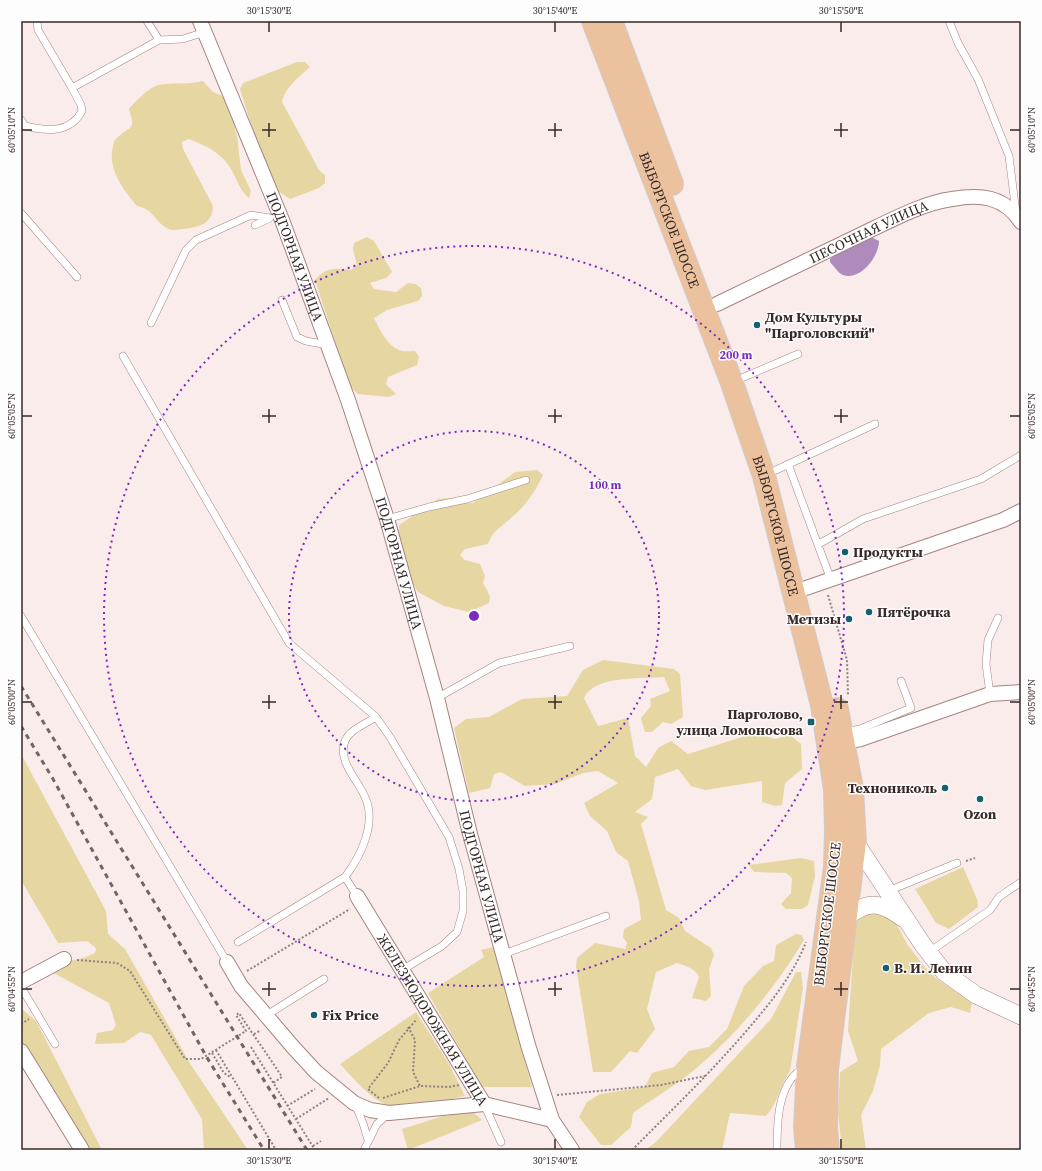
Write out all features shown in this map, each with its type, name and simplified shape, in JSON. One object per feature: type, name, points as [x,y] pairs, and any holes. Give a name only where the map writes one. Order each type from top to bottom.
[{"type":"main road","name":"ВЫБОРГСКОЕ ШОССЕ","points":[[593,21],[732,383],[764,476],[822,705],[835,790],[835,852],[826,938],[808,1066],[805,1127],[807,1150]]},
{"type":"main road","name":"ВЫБОРГСКОЕ ШОССЕ","points":[[611,21],[744,377],[782,467],[820,583],[852,789],[855,842],[827,1070],[826,1127],[828,1150]]},
{"type":"street","name":"ПОДГОРНАЯ УЛИЦА","points":[[203,27],[276,219],[328,345],[388,519],[437,698],[468,827],[528,1045],[552,1120],[572,1150]]},
{"type":"street","name":"ПЕСОЧНАЯ УЛИЦА","points":[[717,304],[905,214],[951,199],[989,198],[1003,202],[1018,218]]},
{"type":"street","points":[[820,583],[1003,520],[1021,511]]},
{"type":"street","points":[[843,737],[861,739],[990,694],[1021,692]]},
{"type":"street","points":[[855,842],[944,972],[976,995],[1021,1016]]},
{"type":"street","name":"ЖЕЛЕЗНОДОРОЖНАЯ УЛИЦА","points":[[359,899],[484,1104],[552,1120]]},
{"type":"street","points":[[846,919],[862,906],[877,904],[892,910],[910,924]]},
{"type":"street","points":[[21,982],[64,959]]},
{"type":"street","points":[[227,962],[236,978],[293,1047],[327,1082],[354,1103],[370,1110],[389,1113],[484,1104]]},
{"type":"street","points":[[21,1051],[82,1150]]},
{"type":"lane","points":[[21,120],[25,126],[39,129],[58,130],[73,123],[82,111],[81,105],[72,88],[38,30],[37,21]]},
{"type":"lane","points":[[147,21],[159,40]]},
{"type":"lane","points":[[949,21],[958,43],[978,79],[1009,156],[1018,218]]},
{"type":"lane","points":[[72,88],[159,40],[183,39],[203,27]]},
{"type":"lane","points":[[21,213],[77,277]]},
{"type":"lane","points":[[151,322],[186,250],[196,240],[251,215],[276,219]]},
{"type":"lane","points":[[255,225],[276,219]]},
{"type":"lane","points":[[282,300],[298,337],[306,341],[328,345]]},
{"type":"lane","points":[[744,377],[798,354]]},
{"type":"lane","points":[[123,356],[289,643],[376,717],[390,737],[449,837],[459,869],[463,891],[463,911],[457,932],[442,946],[402,970]]},
{"type":"lane","points":[[820,583],[819,544],[782,467],[875,424]]},
{"type":"lane","points":[[819,544],[863,518],[981,479],[1021,456]]},
{"type":"lane","points":[[388,519],[430,507],[467,499],[526,480]]},
{"type":"lane","points":[[21,616],[227,962]]},
{"type":"lane","points":[[990,694],[986,664],[988,640],[998,618]]},
{"type":"lane","points":[[437,698],[499,663],[570,646]]},
{"type":"lane","points":[[843,737],[911,708],[901,680]]},
{"type":"lane","points":[[238,942],[345,877],[354,866],[362,849],[368,819],[366,798],[344,758],[345,741],[350,734],[376,717]]},
{"type":"lane","points":[[888,891],[957,863]]},
{"type":"lane","points":[[345,877],[359,899]]},
{"type":"lane","points":[[929,952],[990,910],[999,896],[1021,882]]},
{"type":"lane","points":[[504,954],[606,916]]},
{"type":"lane","points":[[267,1015],[324,979]]},
{"type":"lane","points":[[21,987],[55,1044]]},
{"type":"lane","points":[[777,1150],[777,1122],[784,1094],[789,1083],[797,1072],[808,1066]]},
{"type":"lane","points":[[354,1103],[363,1123],[368,1140]]},
{"type":"lane","points":[[484,1104],[501,1142]]},
{"type":"lane","points":[[364,1150],[377,1124],[389,1113]]},
{"type":"path","points":[[820,583],[847,660],[848,700]]},
{"type":"path","points":[[236,978],[359,899]]},
{"type":"path","points":[[632,1150],[706,1076],[772,1002],[791,972],[807,939]]},
{"type":"path","points":[[64,959],[117,962],[130,971],[185,1059],[201,1059],[246,1031],[236,1016],[239,1013],[257,1037],[282,1077],[273,1083]]},
{"type":"path","points":[[426,1010],[408,1027],[399,1040],[388,1063],[368,1089],[380,1099],[420,1086],[449,1087],[471,1083]]},
{"type":"path","points":[[408,1027],[416,1040],[413,1072],[420,1086]]},
{"type":"path","points":[[251,1047],[315,1150]]},
{"type":"path","points":[[216,1050],[276,1150]]},
{"type":"path","points":[[212,1053],[224,1073],[232,1078]]},
{"type":"path","points":[[544,1097],[662,1085],[706,1076]]},
{"type":"path","points":[[288,1106],[327,1082]]},
{"type":"path","points":[[296,1119],[339,1092]]},
{"type":"path","points":[[312,1146],[320,1141]]},
{"type":"shaded area","points":[[297,62],[305,62],[310,67],[289,87],[282,102],[319,170],[325,175],[325,183],[319,188],[290,199],[276,190],[255,137],[240,89],[243,83]]},
{"type":"shaded area","points":[[203,81],[213,92],[227,98],[237,136],[241,170],[251,191],[249,198],[241,188],[227,163],[218,154],[189,139],[182,142],[183,149],[213,206],[210,217],[204,224],[194,228],[170,230],[159,222],[151,212],[137,206],[119,181],[113,167],[113,144],[116,139],[132,125],[129,109],[150,89],[164,84]]},
{"type":"shaded area","points":[[367,237],[374,241],[392,272],[386,278],[370,283],[374,289],[396,292],[408,283],[415,284],[421,288],[422,296],[418,301],[387,310],[374,318],[390,344],[401,351],[415,351],[419,357],[417,365],[388,377],[386,384],[396,394],[389,397],[358,394],[349,385],[315,280],[323,273],[332,269],[351,270],[357,265],[353,250],[354,243]]},
{"type":"shaded area","points":[[871,237],[879,241],[878,247],[868,266],[862,271],[850,276],[843,275],[830,262],[830,259],[841,251]]},
{"type":"shaded area","points":[[537,470],[543,475],[526,503],[496,531],[488,544],[465,549],[460,555],[465,560],[480,564],[485,576],[483,583],[490,596],[489,603],[469,612],[444,606],[418,592],[409,577],[398,543],[399,525],[438,499],[452,498],[458,502],[473,503],[515,472]]},
{"type":"shaded area","points":[[603,660],[674,669],[680,674],[683,717],[671,724],[663,722],[652,732],[645,732],[641,718],[651,706],[650,699],[670,691],[664,677],[632,678],[608,682],[598,685],[589,691],[584,698],[598,726],[628,718],[635,756],[646,767],[658,748],[671,741],[688,754],[755,733],[775,739],[790,735],[801,744],[802,769],[785,783],[782,805],[775,806],[762,802],[762,781],[705,790],[691,786],[678,769],[655,777],[652,799],[635,812],[648,817],[641,824],[666,910],[679,918],[685,931],[711,948],[714,955],[709,969],[711,996],[706,1001],[692,998],[699,977],[693,969],[687,966],[677,963],[656,972],[647,1009],[655,1029],[637,1053],[630,1051],[611,1072],[593,1072],[576,966],[577,958],[595,943],[625,949],[627,943],[623,937],[624,929],[641,920],[639,901],[628,861],[616,852],[607,831],[590,816],[584,803],[618,783],[598,771],[583,773],[555,784],[525,786],[501,772],[494,774],[490,788],[469,793],[454,728],[466,719],[489,717],[522,699],[567,696],[583,670]]},
{"type":"shaded area","points":[[21,754],[106,911],[108,934],[125,949],[191,1065],[248,1150],[204,1150],[202,1119],[151,1035],[140,1032],[124,1043],[95,1044],[97,1033],[113,1030],[116,1025],[109,1003],[46,969],[58,964],[89,956],[95,953],[96,948],[87,941],[58,943],[21,880]]},
{"type":"shaded area","points":[[801,858],[814,861],[815,876],[808,905],[802,909],[786,909],[781,904],[791,893],[792,878],[786,873],[754,872],[749,865]]},
{"type":"shaded area","points":[[963,867],[977,899],[978,907],[949,929],[936,923],[915,889]]},
{"type":"shaded area","points":[[871,910],[894,919],[907,944],[928,971],[937,979],[972,1002],[970,1013],[951,1007],[929,1013],[881,1049],[880,1065],[873,1091],[861,1115],[866,1150],[842,1150],[838,1113],[840,1072],[858,1061],[848,1031],[855,924],[862,913]]},
{"type":"shaded area","points":[[796,934],[802,935],[804,940],[782,974],[757,1007],[715,1052],[692,1072],[633,1113],[631,1127],[611,1145],[601,1145],[579,1117],[587,1102],[600,1094],[645,1087],[652,1073],[674,1067],[689,1051],[709,1047],[727,1029],[744,986],[763,966],[774,961],[776,945]]},
{"type":"shaded area","points":[[493,947],[532,1087],[482,1087],[428,993],[484,957],[481,950]]},
{"type":"shaded area","points":[[796,972],[801,972],[803,988],[790,1071],[766,1116],[730,1113],[722,1150],[645,1150],[656,1142],[771,1019]]},
{"type":"shaded area","points":[[21,1008],[36,1021],[102,1150],[90,1150],[21,1040]]},
{"type":"shaded area","points":[[416,1012],[449,1064],[465,1096],[404,1107],[389,1106],[368,1093],[340,1064]]},
{"type":"shaded area","points":[[473,1112],[482,1120],[408,1150],[402,1129],[443,1116]]},
{"type":"railway","points":[[21,686],[307,1150]]},
{"type":"railway","points":[[21,726],[53,779],[206,1056],[264,1150]]},
{"type":"place","name":"Дом Культуры \"Парголовский\"","points":[[757,325]]},
{"type":"place","name":"Продукты","points":[[845,552]]},
{"type":"place","name":"Пятёрочка","points":[[869,612]]},
{"type":"place","name":"Метизы","points":[[849,619]]},
{"type":"place","name":"Парголово, улица Ломоносова","points":[[811,722]]},
{"type":"place","name":"Технониколь","points":[[945,788]]},
{"type":"place","name":"Ozon","points":[[980,799]]},
{"type":"place","name":"В. И. Ленин","points":[[886,968]]},
{"type":"place","name":"Fix Price","points":[[314,1015]]}]
